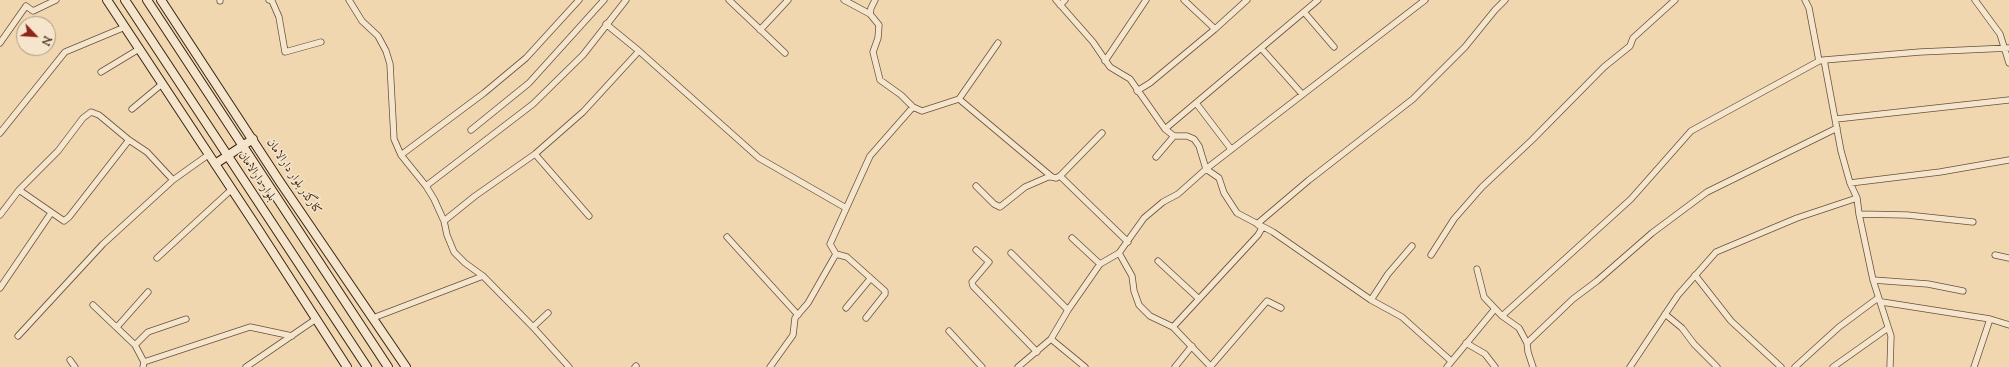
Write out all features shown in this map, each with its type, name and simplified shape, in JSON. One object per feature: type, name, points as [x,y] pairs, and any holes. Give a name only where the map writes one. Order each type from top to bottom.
[{"type":"main road","points":[[106,0],[232,189],[347,367]]},
{"type":"main road","name":"بلوار دارالامان","points":[[125,0],[367,367]]},
{"type":"main road","name":"بلوار دارالامان","points":[[147,0],[388,367]]},
{"type":"main road","name":"کنارگذر بلوار دارالامان","points":[[161,0],[252,139],[406,367]]},
{"type":"main road","points":[[215,164],[252,139]]},
{"type":"street","points":[[0,43],[26,6],[33,11],[56,0]]},
{"type":"street","points":[[269,0],[272,1],[279,17],[285,52],[321,42]]},
{"type":"street","points":[[349,0],[362,21],[378,36],[386,51],[390,64],[394,139],[400,155],[426,186],[444,221],[446,235],[454,252],[465,264],[483,276],[533,327],[569,367]]},
{"type":"street","points":[[400,155],[526,58],[579,0]]},
{"type":"street","points":[[471,130],[529,83],[604,0]]},
{"type":"street","points":[[426,186],[533,104],[583,55],[626,0]]},
{"type":"street","points":[[729,0],[785,53]]},
{"type":"street","points":[[760,30],[788,0]]},
{"type":"street","points":[[844,0],[870,14],[879,25],[878,38],[873,52],[880,80],[901,95],[913,107],[922,111],[958,99],[998,43]]},
{"type":"street","points":[[870,14],[875,0]]},
{"type":"street","points":[[1056,0],[1093,42],[1110,67],[1130,79],[1165,129],[1174,136],[1187,136],[1194,139],[1199,146],[1206,169],[1219,178],[1224,193],[1237,213],[1273,232],[1371,300],[1402,317],[1451,361]]},
{"type":"street","points":[[1060,5],[1065,0]]},
{"type":"street","points":[[1105,61],[1146,0]]},
{"type":"street","points":[[1184,0],[1215,29]]},
{"type":"street","points":[[1137,91],[1150,83],[1215,29],[1247,0]]},
{"type":"street","points":[[1165,129],[1318,0]]},
{"type":"street","points":[[1413,0],[1418,5]]},
{"type":"street","points":[[1018,367],[1051,339],[1068,310],[1100,264],[1119,253],[1144,218],[1163,202],[1178,194],[1231,149],[1425,0]]},
{"type":"street","points":[[1257,224],[1309,180],[1413,99],[1465,47],[1505,0]]},
{"type":"street","points":[[1431,255],[1454,219],[1482,187],[1527,145],[1604,67],[1630,46],[1633,38],[1675,0]]},
{"type":"street","points":[[1805,0],[1809,8],[1850,183],[1857,198],[1873,280],[1891,336],[1889,367]]},
{"type":"street","points":[[1975,0],[2000,34],[2007,48],[2009,63]]},
{"type":"street","points":[[1304,12],[1334,47]]},
{"type":"street","points":[[606,24],[639,51],[759,158],[846,208]]},
{"type":"street","points":[[0,132],[65,52],[125,27]]},
{"type":"street","points":[[1261,48],[1302,94]]},
{"type":"street","points":[[1502,316],[1631,199],[1691,131],[1822,61],[1920,52],[2007,48]]},
{"type":"street","points":[[102,72],[139,49]]},
{"type":"street","points":[[444,221],[475,196],[535,154],[583,112],[639,51]]},
{"type":"street","points":[[132,109],[162,84]]},
{"type":"street","points":[[958,99],[1052,177]]},
{"type":"street","points":[[1836,119],[2009,100]]},
{"type":"street","points":[[1196,103],[1231,149]]},
{"type":"street","points":[[866,318],[886,293],[847,257],[836,254],[830,244],[870,156],[913,107]]},
{"type":"street","points":[[0,215],[19,190],[58,151],[83,118],[91,112],[99,115],[129,140],[147,152],[172,180]]},
{"type":"street","points":[[1527,343],[1573,299],[1597,281],[1652,233],[1707,192],[1837,128]]},
{"type":"street","points":[[976,186],[994,204],[1000,207],[1025,187],[1048,177],[1056,178],[1060,176],[1102,133]]},
{"type":"street","points":[[1156,157],[1174,136]]},
{"type":"street","points":[[19,190],[64,221],[69,217],[129,140]]},
{"type":"street","points":[[535,154],[589,216]]},
{"type":"street","points":[[18,336],[103,244],[172,180],[208,155]]},
{"type":"street","points":[[1850,183],[1940,172],[2009,160]]},
{"type":"street","points":[[1060,176],[1128,242]]},
{"type":"street","points":[[157,258],[232,189]]},
{"type":"street","points":[[1630,367],[1665,314],[1695,275],[1716,252],[1797,218],[1857,198]]},
{"type":"street","points":[[0,288],[51,213]]},
{"type":"street","points":[[1859,214],[1907,215],[1973,222]]},
{"type":"street","points":[[1173,327],[1258,236],[1262,228],[1257,224]]},
{"type":"street","points":[[727,237],[798,315]]},
{"type":"street","points":[[1072,238],[1100,264]]},
{"type":"street","points":[[1371,300],[1388,274],[1412,246]]},
{"type":"street","points":[[976,250],[989,262],[972,282],[973,286],[1037,352]]},
{"type":"street","points":[[1011,252],[1068,310]]},
{"type":"street","points":[[1119,253],[1132,276],[1134,291],[1140,305],[1150,316],[1173,327],[1211,367],[1267,301],[1281,308]]},
{"type":"street","points":[[770,367],[793,335],[795,318],[808,303],[836,254]]},
{"type":"street","points":[[1995,255],[2009,258]]},
{"type":"street","points":[[1158,261],[1199,299]]},
{"type":"street","points":[[1477,269],[1484,297],[1494,310],[1519,328],[1527,343],[1528,352],[1533,367]]},
{"type":"street","points":[[1695,275],[1731,322],[1781,367]]},
{"type":"street","points":[[373,318],[483,276]]},
{"type":"street","points":[[846,308],[870,279]]},
{"type":"street","points":[[1873,280],[1928,284],[1963,291]]},
{"type":"street","points":[[117,327],[148,292]]},
{"type":"street","points":[[1795,367],[1839,327],[1880,300],[1990,319],[2009,325]]},
{"type":"street","points":[[93,305],[135,345],[143,365],[250,327],[292,336]]},
{"type":"street","points":[[1447,367],[1494,310]]},
{"type":"street","points":[[533,327],[548,314]]},
{"type":"street","points":[[1665,314],[1682,328],[1694,344],[1717,367]]},
{"type":"street","points":[[135,345],[148,332],[186,319]]},
{"type":"street","points":[[246,367],[316,319]]},
{"type":"street","points":[[1974,367],[1990,319]]},
{"type":"street","points":[[1833,367],[1888,328]]},
{"type":"street","points":[[949,331],[982,367]]},
{"type":"street","points":[[1051,339],[1085,367]]},
{"type":"street","points":[[1466,343],[1485,354],[1495,367]]},
{"type":"street","points":[[1175,367],[1192,346]]},
{"type":"street","points":[[70,360],[75,367]]}]
